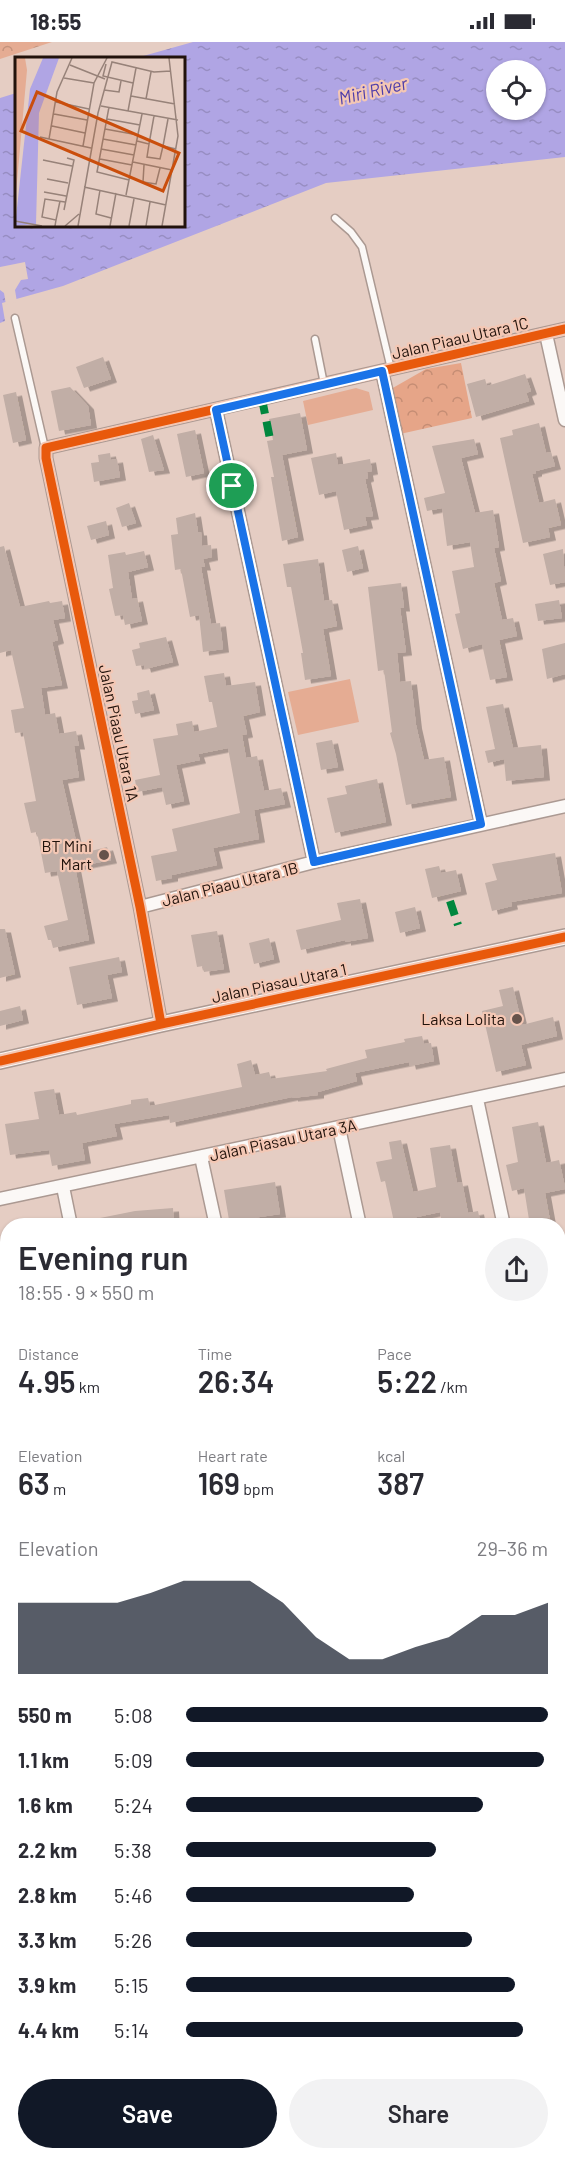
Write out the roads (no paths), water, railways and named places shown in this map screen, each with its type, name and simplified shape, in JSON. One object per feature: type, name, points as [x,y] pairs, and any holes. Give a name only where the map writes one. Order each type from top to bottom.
[{"type":"street","name":"Jalan Piaau Utara 1C","points":[[45,448],[565,328]]},
{"type":"street","points":[[546,334],[565,420]]},
{"type":"street","points":[[387,370],[481,824]]},
{"type":"street","points":[[216,410],[314,862]]},
{"type":"street","name":"Jalan Piaau Utara 1A","points":[[45,448],[140,907],[160,1024]]},
{"type":"street","name":"Jalan Piaau Utara 1B","points":[[140,907],[314,862],[565,806]]},
{"type":"street","name":"Jalan Piasau Utara 1","points":[[0,1061],[160,1024],[565,938]]},
{"type":"street","name":"Jalan Piasau Utara 3A","points":[[0,1199],[565,1079]]},
{"type":"street","points":[[477,1099],[502,1218]]},
{"type":"street","points":[[339,1128],[358,1218]]},
{"type":"street","points":[[201,1157],[214,1218]]},
{"type":"street","points":[[63,1187],[69,1218]]},
{"type":"lane","points":[[335,218],[351,232],[362,247],[387,370]]},
{"type":"lane","points":[[15,318],[45,448]]},
{"type":"lane","points":[[315,339],[324,384]]},
{"type":"water","name":"Miri River","points":[[193,42],[565,42],[565,157],[326,183],[63,286],[2,303],[5,321],[0,323],[0,98],[15,93],[15,226],[184,226],[184,57],[140,57]]},
{"type":"place","name":"BT Mini Mart","points":[[104,855]]},
{"type":"place","name":"Laksa Lolita","points":[[517,1019]]}]
